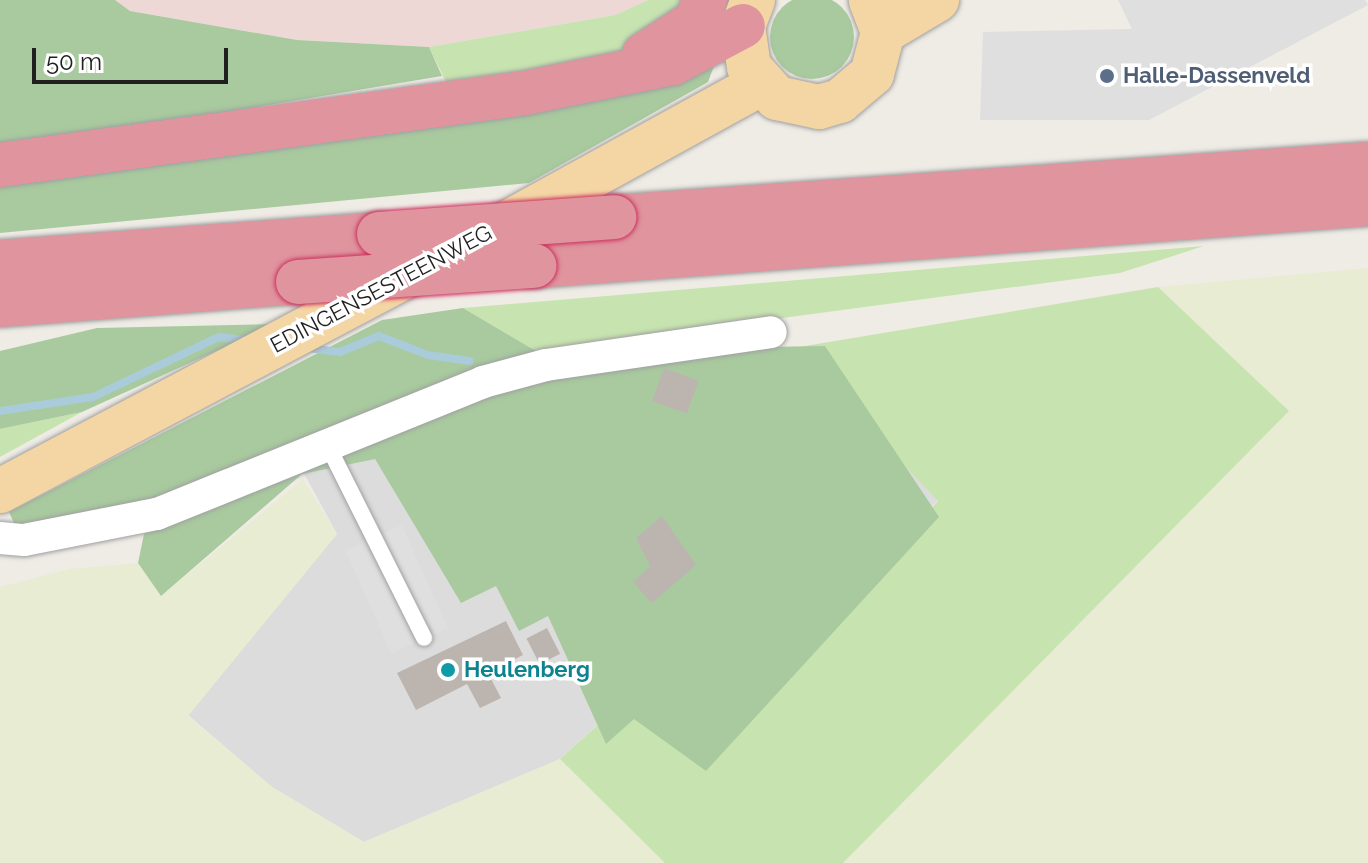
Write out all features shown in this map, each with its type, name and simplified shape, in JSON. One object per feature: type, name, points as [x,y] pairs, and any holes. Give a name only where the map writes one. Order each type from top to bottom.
[{"type":"highway","points":[[606,75],[674,40],[696,21],[705,0]]},
{"type":"highway","points":[[0,165],[525,93],[673,63],[748,13]]},
{"type":"highway","points":[[0,262],[1368,164]]},
{"type":"highway","points":[[0,305],[1368,204]]},
{"type":"main road","points":[[748,13],[749,67],[760,84],[798,105],[840,101],[872,74],[877,16],[937,0]]},
{"type":"main road","name":"EDINGENSESTEENWEG","points":[[0,491],[760,84]]},
{"type":"street","points":[[0,538],[24,540],[157,514],[326,441],[483,382],[546,365],[771,332]]},
{"type":"lane","points":[[326,441],[424,638]]},
{"type":"shaded area","points":[[115,0],[648,0],[615,15],[429,47],[297,40],[130,11]]},
{"type":"shaded area","name":"Halle-Dassenveld","points":[[1118,0],[1365,0],[1368,5],[1149,120],[980,120],[983,32],[1132,29]]},
{"type":"shaded area","points":[[793,348],[938,500],[700,750],[631,694],[560,759],[364,842],[272,787],[188,715],[337,534],[301,468]]},
{"type":"shaded area","points":[[402,525],[448,628],[391,653],[345,550]]},
{"type":"green space","points":[[812,-5],[828,-2],[842,7],[851,21],[854,37],[851,53],[842,67],[828,76],[812,79],[796,76],[782,67],[773,53],[770,37],[773,21],[782,7],[796,-2]]},
{"type":"green space","points":[[0,0],[115,0],[130,11],[297,40],[429,47],[442,76],[0,150]]},
{"type":"green space","points":[[648,0],[693,0],[619,54],[548,69],[446,82],[429,47],[615,15]]},
{"type":"green space","points":[[717,58],[708,82],[529,183],[0,233],[0,183],[488,120]]},
{"type":"green space","points":[[1204,246],[1120,273],[536,351],[463,308]]},
{"type":"green space","points":[[1368,268],[1368,863],[843,863],[1289,411],[1158,287]]},
{"type":"green space","points":[[1158,287],[1289,411],[843,863],[665,863],[560,759],[632,694],[700,749],[938,501],[793,348]]},
{"type":"green space","points":[[463,308],[536,351],[825,346],[939,517],[706,771],[634,719],[606,744],[548,616],[519,631],[496,586],[461,603],[375,459],[302,474],[161,596],[138,563],[144,534],[265,483],[15,525],[9,512],[382,320]]},
{"type":"green space","points":[[275,324],[82,412],[0,429],[0,351],[97,328]]},
{"type":"green space","points":[[82,412],[0,457],[0,429]]},
{"type":"green space","points":[[303,479],[337,534],[188,716],[272,787],[364,842],[560,759],[665,863],[0,863],[0,587],[69,569],[138,563],[161,596]]},
{"type":"building","points":[[664,368],[699,381],[687,414],[652,401]]},
{"type":"building","points":[[662,516],[696,565],[652,603],[633,582],[650,566],[636,538]]},
{"type":"building","name":"Heulenberg","points":[[506,621],[523,655],[488,673],[501,698],[480,708],[467,684],[416,710],[397,673]]},
{"type":"building","points":[[547,628],[560,654],[540,664],[527,638]]},
{"type":"waterway","points":[[307,348],[340,352],[379,336],[428,355],[470,361]]},
{"type":"waterway","points":[[0,411],[93,397],[219,337],[250,341]]},
{"type":"place","name":"Halle-Dassenveld","points":[[1107,76]]},
{"type":"place","name":"Heulenberg","points":[[448,670]]}]
